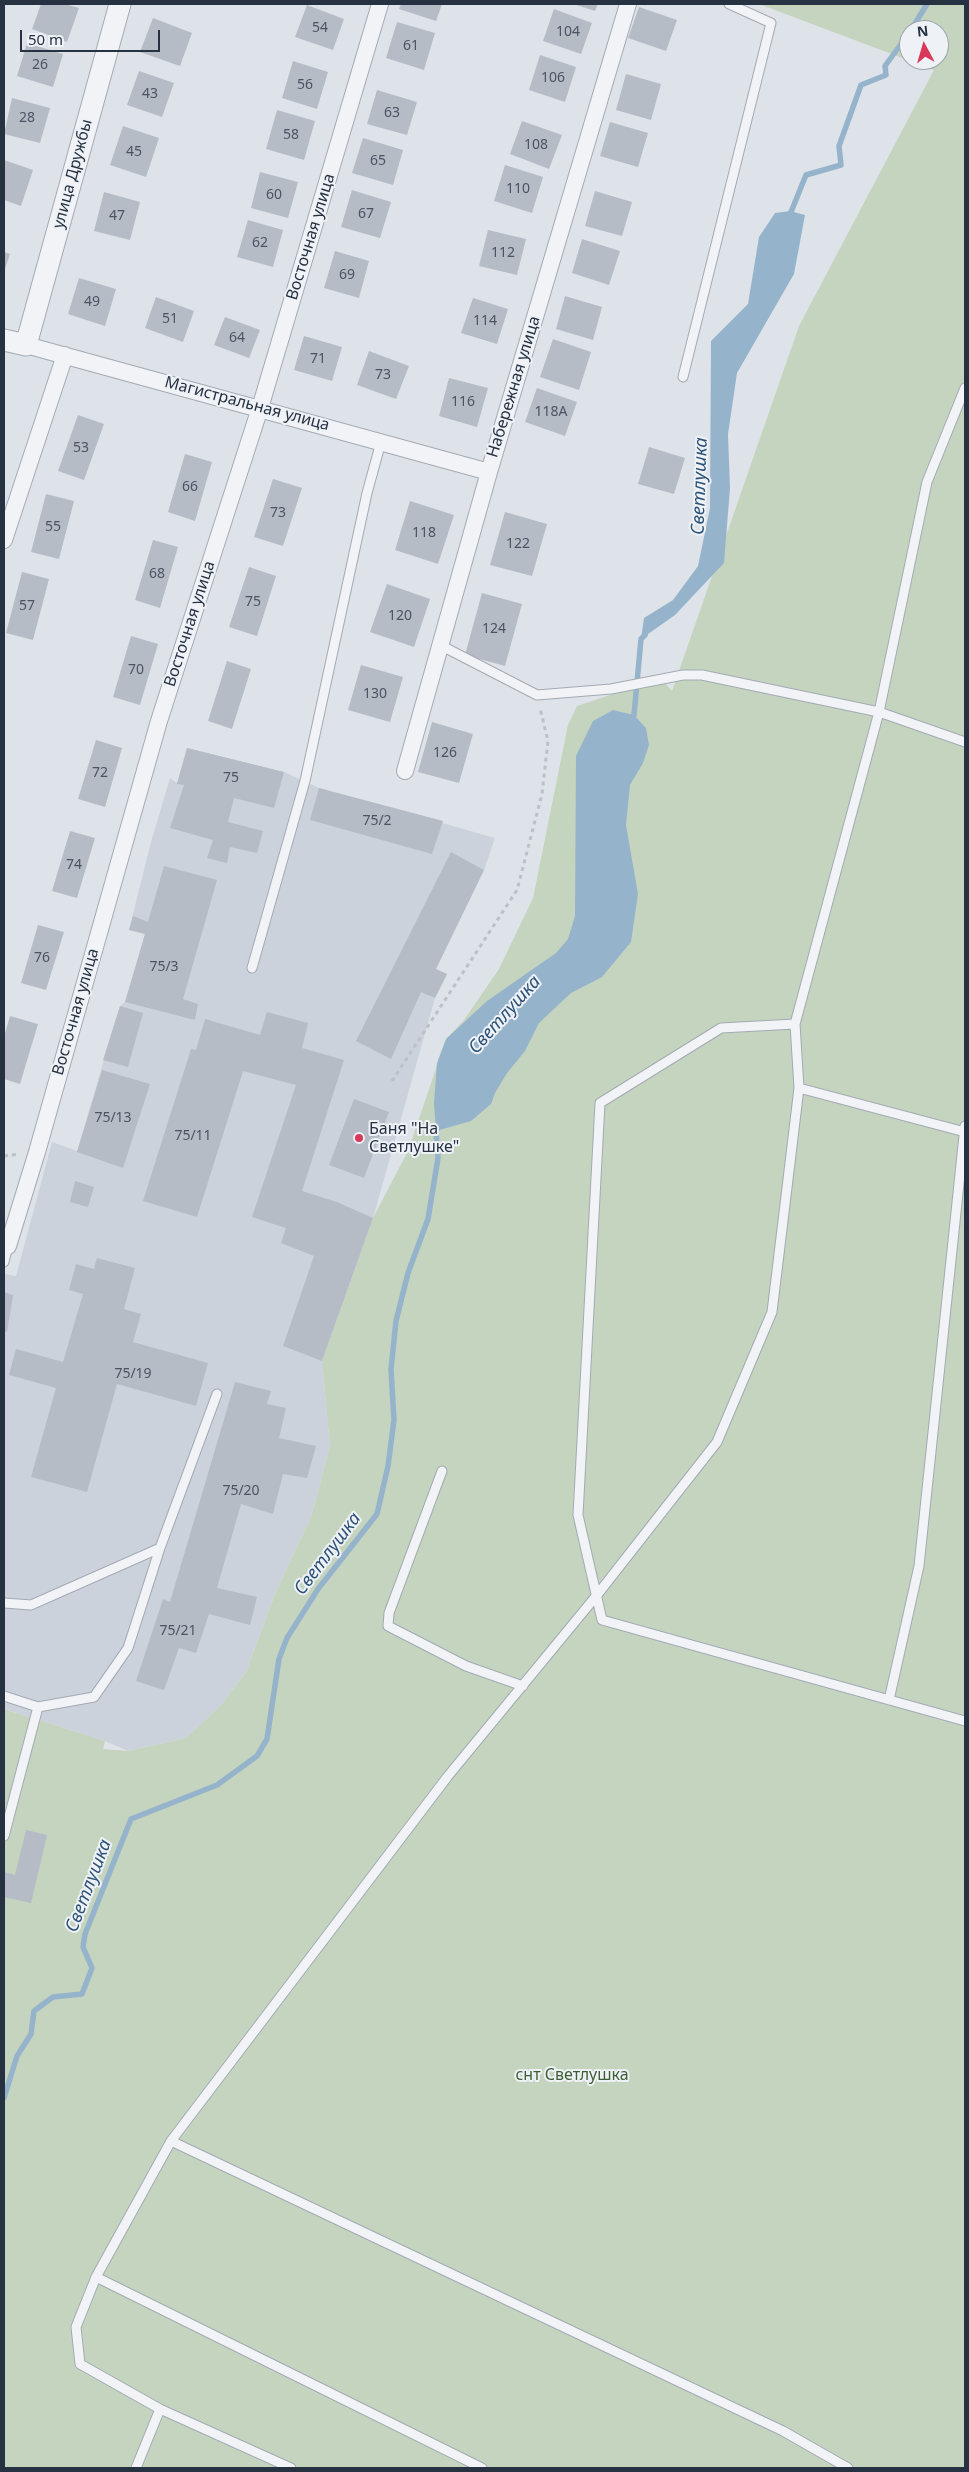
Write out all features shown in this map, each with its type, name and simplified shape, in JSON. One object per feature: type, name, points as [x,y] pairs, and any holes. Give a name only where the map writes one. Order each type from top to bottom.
[{"type":"street","name":"улица Дружбы","points":[[26,345],[120,4]]},
{"type":"street","name":"Восточная улица","points":[[5,1251],[37,1152],[159,721],[260,408],[380,4]]},
{"type":"street","name":"Набережная улица","points":[[405,772],[489,472],[628,4]]},
{"type":"street","name":"Магистральная улица","points":[[4,340],[260,408],[489,472]]},
{"type":"street","points":[[4,540],[65,355]]},
{"type":"lane","points":[[683,377],[771,23],[729,4]]},
{"type":"lane","points":[[291,2468],[160,2409],[80,2364],[76,2327],[96,2277],[171,2141],[448,1776],[597,1594],[717,1442],[772,1312],[799,1088],[795,1024],[879,712],[927,482],[965,388]]},
{"type":"lane","points":[[252,968],[305,781],[367,493],[381,442]]},
{"type":"lane","points":[[440,645],[537,695],[611,689],[683,675],[702,675],[879,712],[965,742]]},
{"type":"lane","points":[[795,1024],[721,1028],[600,1103],[578,1515],[602,1620],[965,1721]]},
{"type":"lane","points":[[799,1088],[965,1130],[919,1566],[889,1700]]},
{"type":"lane","points":[[4,1696],[38,1706],[94,1697],[128,1648],[160,1548],[216,1394]]},
{"type":"lane","points":[[442,1471],[390,1613],[388,1626],[466,1666],[522,1686]]},
{"type":"lane","points":[[4,1603],[31,1605],[160,1548]]},
{"type":"lane","points":[[4,1836],[38,1706]]},
{"type":"lane","points":[[171,2141],[783,2431],[848,2468]]},
{"type":"lane","points":[[96,2277],[482,2468]]},
{"type":"lane","points":[[136,2468],[160,2409]]},
{"type":"path","points":[[392,1081],[517,890],[542,794],[548,741],[537,695]]},
{"type":"shaded area","points":[[187,748],[284,772],[319,788],[495,838],[484,870],[436,969],[447,974],[435,998],[373,1218],[322,1361],[330,1447],[311,1517],[275,1594],[246,1672],[221,1705],[186,1738],[128,1751],[105,1741],[4,1709],[4,1274],[16,1276],[52,1142],[77,1151],[120,1006],[125,1002],[145,934],[129,930],[151,842],[170,778],[177,783]]},
{"type":"green space","name":"снт Светлушка","points":[[759,4],[965,4],[965,2468],[4,2468],[4,1709],[105,1741],[103,1749],[128,1751],[186,1738],[221,1705],[246,1672],[275,1594],[311,1517],[330,1447],[322,1361],[373,1218],[408,1151],[446,1039],[464,1020],[499,969],[533,898],[568,725],[577,706],[637,686],[663,681],[672,691],[799,326],[934,70],[949,70],[949,20],[899,20],[899,57]]},
{"type":"water","points":[[790,211],[805,215],[794,274],[737,373],[728,434],[730,488],[724,563],[675,615],[641,639],[644,618],[673,600],[698,566],[710,508],[711,341],[748,304],[759,237],[775,213]]},
{"type":"water","points":[[613,710],[634,715],[646,728],[649,745],[643,763],[630,785],[626,825],[638,894],[631,942],[602,977],[571,993],[539,1023],[525,1051],[507,1073],[491,1104],[471,1121],[436,1131],[434,1103],[437,1063],[446,1039],[487,1001],[556,953],[568,939],[575,916],[576,756],[593,721]]},
{"type":"building","points":[[41,4],[65,4],[79,8],[67,42],[32,29]]},
{"type":"building","points":[[401,4],[442,4],[436,21],[399,9]]},
{"type":"building","points":[[573,4],[598,4],[595,11]]},
{"type":"building","points":[[307,5],[344,19],[333,50],[295,37]]},
{"type":"building","points":[[639,7],[677,20],[666,51],[628,38]]},
{"type":"building","points":[[554,9],[592,23],[581,54],[543,41]]},
{"type":"building","points":[[153,18],[192,33],[180,66],[140,52]]},
{"type":"building","points":[[397,22],[435,33],[424,70],[386,58]]},
{"type":"building","points":[[27,43],[63,54],[53,87],[17,76]]},
{"type":"building","points":[[540,55],[576,67],[565,102],[529,90]]},
{"type":"building","points":[[293,61],[328,72],[317,109],[282,98]]},
{"type":"building","points":[[139,71],[174,83],[162,117],[127,105]]},
{"type":"building","points":[[626,74],[661,84],[651,120],[616,110]]},
{"type":"building","points":[[377,90],[417,102],[407,135],[367,124]]},
{"type":"building","points":[[12,98],[50,108],[40,143],[4,134]]},
{"type":"building","points":[[277,110],[315,121],[304,160],[266,149]]},
{"type":"building","points":[[522,121],[562,135],[549,169],[510,154]]},
{"type":"building","points":[[610,122],[648,133],[638,167],[600,156]]},
{"type":"building","points":[[123,126],[159,138],[146,177],[110,165]]},
{"type":"building","points":[[363,138],[403,150],[393,185],[352,173]]},
{"type":"building","points":[[4,160],[33,170],[21,206],[4,200]]},
{"type":"building","points":[[505,165],[543,177],[532,213],[494,201]]},
{"type":"building","points":[[260,172],[298,182],[288,218],[251,208]]},
{"type":"building","points":[[352,190],[391,202],[380,238],[341,227]]},
{"type":"building","points":[[595,191],[632,202],[622,236],[585,226]]},
{"type":"building","points":[[104,192],[140,202],[130,240],[94,231]]},
{"type":"building","points":[[248,220],[283,230],[273,267],[237,257]]},
{"type":"building","points":[[488,230],[526,239],[517,275],[479,266]]},
{"type":"building","points":[[582,239],[620,251],[609,285],[572,273]]},
{"type":"building","points":[[335,251],[369,261],[359,298],[324,288]]},
{"type":"building","points":[[4,252],[10,254],[4,272]]},
{"type":"building","points":[[79,278],[116,289],[105,326],[68,314]]},
{"type":"building","points":[[565,296],[602,307],[593,340],[556,329]]},
{"type":"building","points":[[156,297],[194,311],[183,342],[145,328]]},
{"type":"building","points":[[473,298],[508,309],[497,344],[461,333]]},
{"type":"building","points":[[225,317],[260,330],[249,358],[214,345]]},
{"type":"building","points":[[304,336],[342,347],[332,381],[294,370]]},
{"type":"building","points":[[553,339],[591,352],[579,390],[540,377]]},
{"type":"building","points":[[369,351],[409,366],[396,399],[357,385]]},
{"type":"building","points":[[449,378],[488,388],[477,427],[439,416]]},
{"type":"building","points":[[537,388],[577,402],[565,436],[525,422]]},
{"type":"building","points":[[78,415],[104,424],[84,480],[58,471]]},
{"type":"building","points":[[649,447],[685,458],[674,494],[638,484]]},
{"type":"building","points":[[185,454],[212,462],[195,521],[168,512]]},
{"type":"building","points":[[273,479],[302,488],[283,546],[254,537]]},
{"type":"building","points":[[46,494],[74,501],[59,559],[31,552]]},
{"type":"building","points":[[410,501],[454,515],[438,564],[395,550]]},
{"type":"building","points":[[505,512],[547,524],[532,576],[490,565]]},
{"type":"building","points":[[153,540],[178,547],[160,608],[135,600]]},
{"type":"building","points":[[249,567],[276,576],[257,636],[229,627]]},
{"type":"building","points":[[22,572],[49,579],[33,640],[6,633]]},
{"type":"building","points":[[387,584],[430,599],[414,647],[370,632]]},
{"type":"building","points":[[482,593],[522,604],[505,666],[465,655]]},
{"type":"building","points":[[131,636],[158,644],[140,705],[113,697]]},
{"type":"building","points":[[227,661],[251,669],[232,729],[208,721]]},
{"type":"building","points":[[361,665],[403,677],[390,722],[348,710]]},
{"type":"building","points":[[432,722],[473,734],[459,783],[418,772]]},
{"type":"building","points":[[96,740],[122,748],[105,807],[78,799]]},
{"type":"building","points":[[187,748],[284,772],[274,808],[234,798],[228,822],[263,831],[257,853],[230,847],[227,863],[207,858],[213,840],[170,828],[184,785],[177,784]]},
{"type":"building","points":[[319,788],[443,821],[432,854],[310,820]]},
{"type":"building","points":[[70,831],[95,838],[77,898],[52,891]]},
{"type":"building","points":[[451,852],[484,870],[436,969],[447,974],[435,998],[421,992],[391,1059],[356,1041]]},
{"type":"building","points":[[164,866],[217,880],[183,999],[198,1004],[195,1020],[125,1002],[145,934],[129,930],[133,916],[148,922]]},
{"type":"building","points":[[38,925],[64,932],[46,990],[21,983]]},
{"type":"building","points":[[120,1006],[143,1013],[128,1067],[103,1060]]},
{"type":"building","points":[[267,1012],[308,1023],[302,1048],[344,1060],[302,1191],[337,1202],[373,1218],[322,1361],[283,1346],[314,1256],[281,1243],[286,1228],[252,1217],[296,1085],[243,1071],[197,1217],[143,1201],[191,1049],[196,1050],[205,1019],[260,1035]]},
{"type":"building","points":[[10,1016],[38,1024],[20,1084],[4,1079],[4,1037]]},
{"type":"building","points":[[102,1070],[150,1084],[123,1168],[77,1152]]},
{"type":"building","name":"Баня \"На Светлушке\"","points":[[354,1099],[389,1112],[364,1178],[329,1165]]},
{"type":"building","points":[[75,1181],[94,1187],[88,1207],[70,1202]]},
{"type":"building","points":[[97,1258],[135,1268],[124,1309],[141,1314],[133,1342],[208,1363],[196,1406],[117,1384],[87,1492],[31,1477],[56,1388],[9,1375],[16,1349],[63,1362],[83,1294],[69,1290],[76,1264],[94,1269]]},
{"type":"building","points":[[4,1292],[13,1295],[7,1332],[4,1331]]},
{"type":"building","points":[[235,1382],[271,1391],[267,1404],[286,1408],[279,1438],[316,1446],[307,1478],[283,1474],[273,1514],[241,1504],[217,1588],[257,1597],[250,1625],[209,1614],[196,1653],[179,1648],[164,1690],[136,1681],[163,1599],[170,1602]]},
{"type":"building","points":[[26,1830],[47,1835],[31,1903],[4,1897],[4,1872],[15,1875]]},
{"type":"waterway","name":"Светлушка","points":[[917,20],[927,4]]},
{"type":"waterway","name":"Светлушка","points":[[789,217],[806,175],[841,165],[839,146],[861,85],[886,75],[885,66],[899,47]]},
{"type":"waterway","name":"Светлушка","points":[[630,720],[634,715],[641,639],[645,635]]},
{"type":"waterway","name":"Светлушка","points":[[4,2098],[17,2056],[31,2034],[34,2011],[53,1997],[82,1994],[92,1968],[83,1947],[85,1934],[131,1819],[217,1785],[257,1756],[267,1739],[279,1659],[287,1638],[318,1589],[377,1514],[388,1466],[394,1420],[391,1369],[396,1321],[408,1273],[428,1219],[438,1158],[436,1131],[440,1125]]},
{"type":"place","name":"Баня \"На Светлушке\"","points":[[359,1138]]}]
